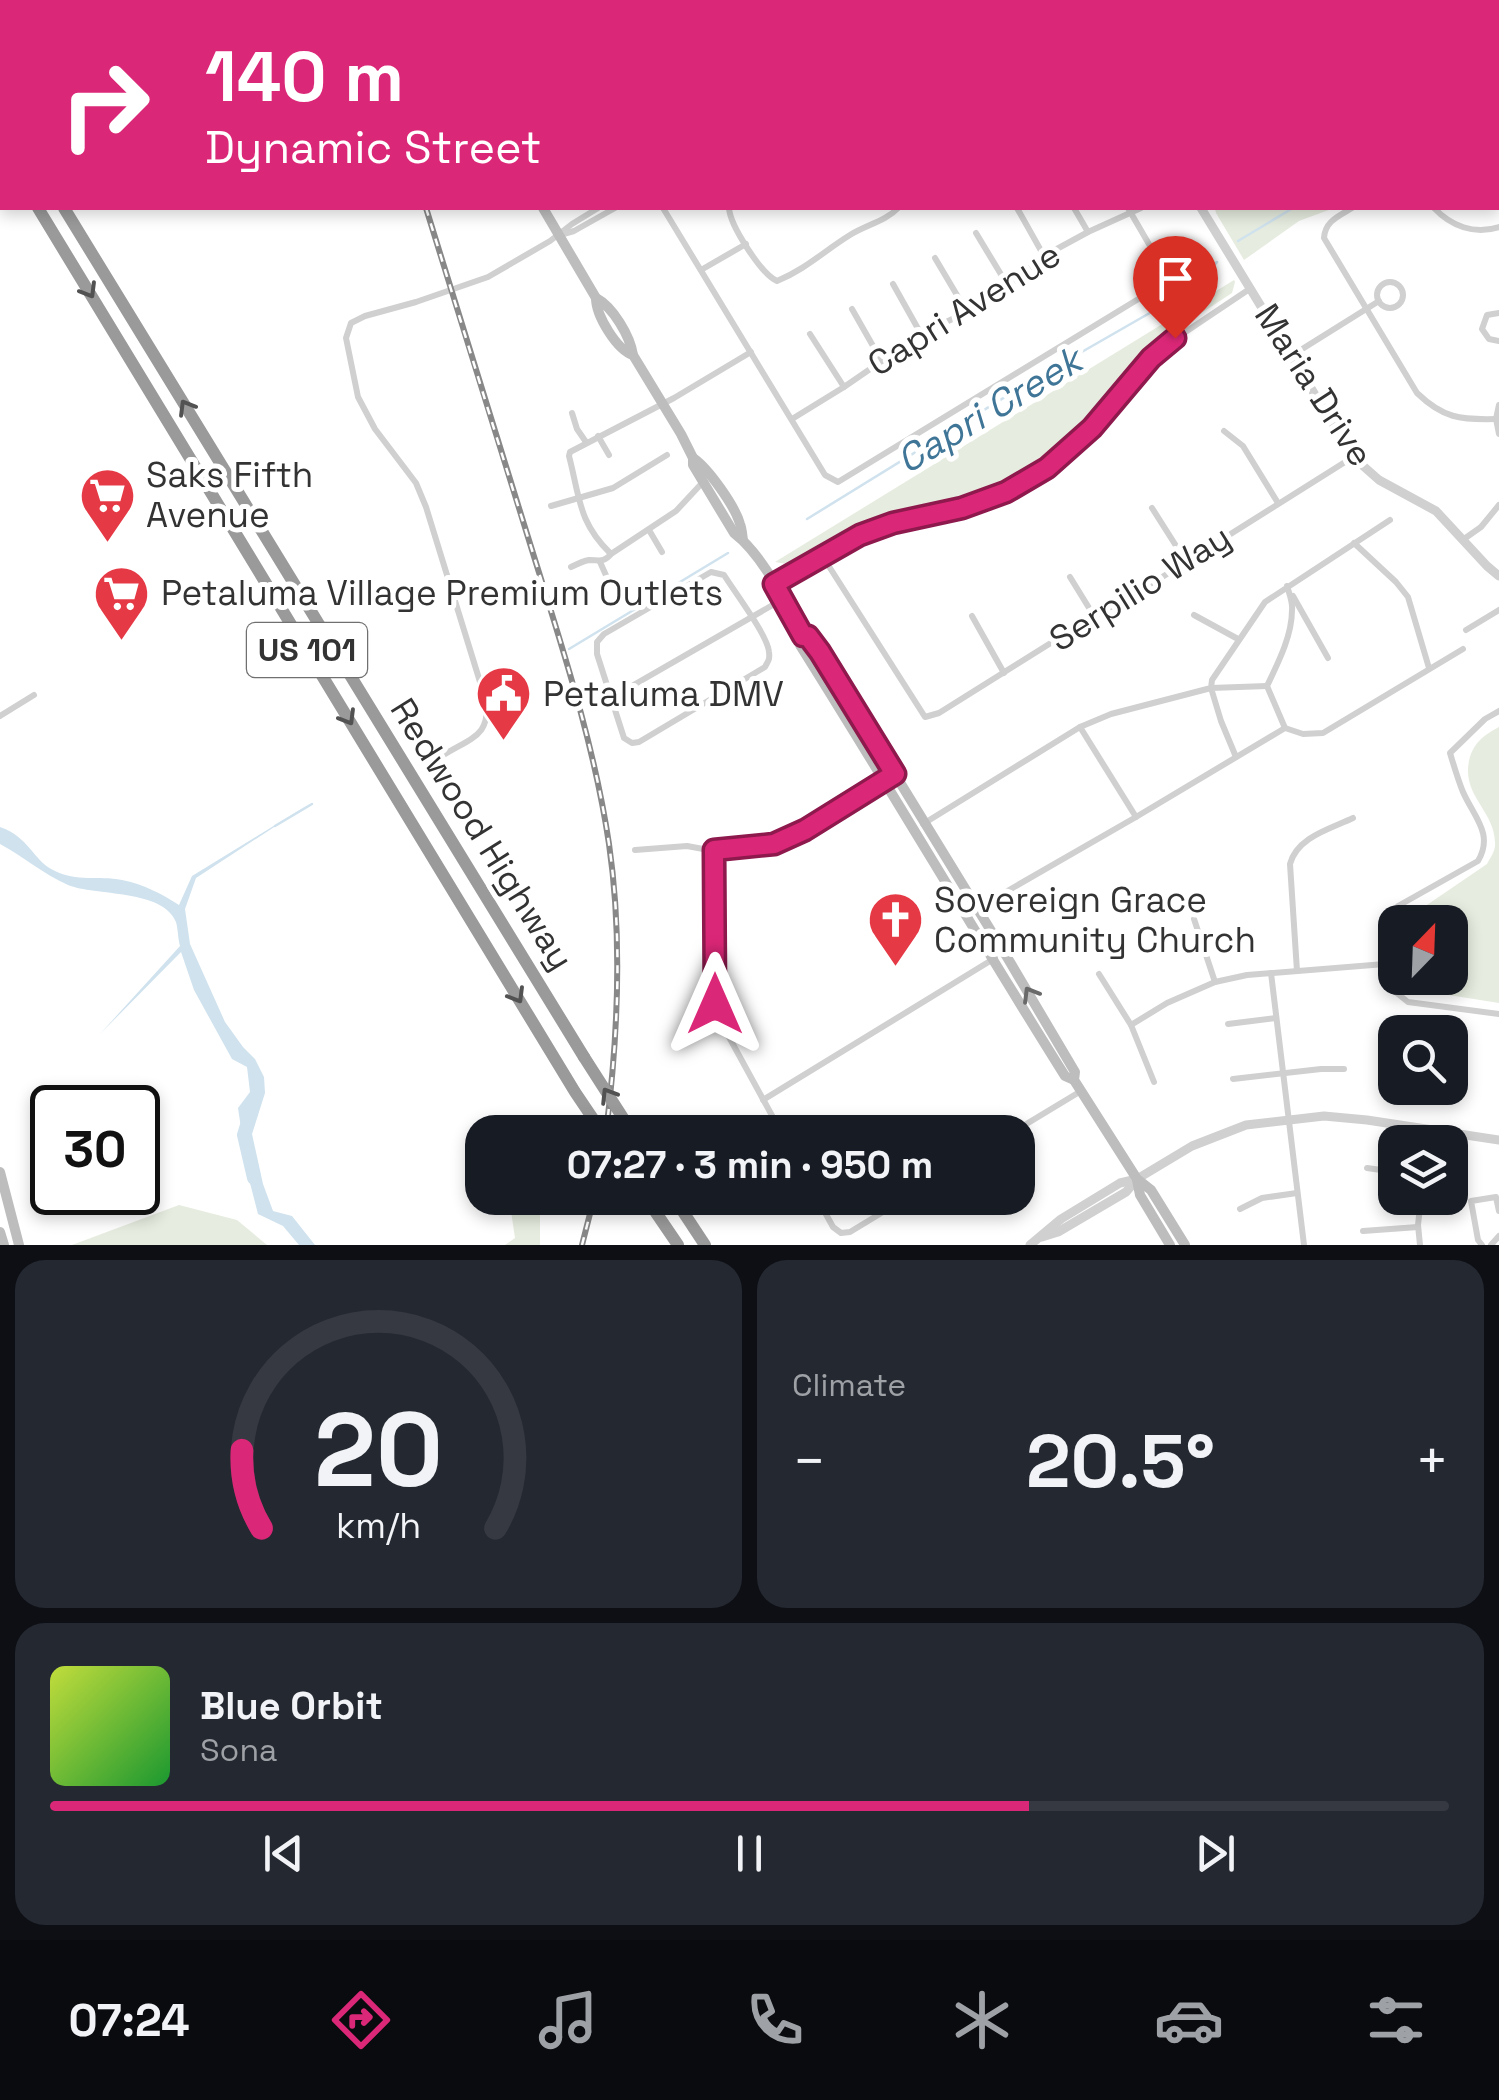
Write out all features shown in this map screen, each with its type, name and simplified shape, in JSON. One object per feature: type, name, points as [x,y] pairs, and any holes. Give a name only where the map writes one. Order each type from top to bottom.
[{"type":"highway","name":"Redwood Highway","points":[[39,210],[591,1115]]},
{"type":"highway","name":"Redwood Highway","points":[[65,210],[621,1115]]},
{"type":"highway","points":[[658,1215],[678,1245]]},
{"type":"highway","points":[[686,1215],[706,1245]]},
{"type":"main road","points":[[544,210],[596,298],[596,310],[623,352],[633,355],[734,534],[774,584],[803,636],[808,636],[820,652],[992,960],[1065,1076],[1074,1080],[1137,1179],[1151,1190],[1186,1245]]},
{"type":"main road","points":[[693,458],[703,464],[740,522],[742,540]]},
{"type":"main road","points":[[919,826],[1004,952],[1075,1072],[1074,1080]]},
{"type":"main road","points":[[0,1172],[19,1245]]},
{"type":"main road","points":[[1137,1179],[1140,1195],[1170,1245]]},
{"type":"main road","points":[[0,1232],[4,1245]]},
{"type":"street","points":[[442,756],[482,730],[488,721],[485,698],[428,511],[416,483],[375,429],[358,397],[346,338],[351,323],[488,277],[595,210]]},
{"type":"street","points":[[559,235],[611,210]]},
{"type":"street","points":[[664,210],[825,475],[838,482],[1163,284],[1164,270],[1130,210]]},
{"type":"street","points":[[729,210],[746,244],[769,278],[777,281],[804,269],[850,235],[896,210]]},
{"type":"street","points":[[1018,210],[1044,256]]},
{"type":"street","points":[[1075,210],[1088,232]]},
{"type":"street","name":"Capri Avenue","points":[[792,419],[921,334],[1008,286],[1044,256],[1130,210]]},
{"type":"street","name":"Maria Drive","points":[[1202,210],[1353,457],[1379,480],[1436,511],[1499,576]]},
{"type":"street","points":[[1349,210],[1330,222],[1324,229],[1324,238],[1417,393],[1432,407],[1452,417],[1496,419]]},
{"type":"street","points":[[1436,210],[1450,223],[1470,229],[1499,227]]},
{"type":"street","points":[[976,233],[1008,286]]},
{"type":"street","points":[[701,270],[746,244]]},
{"type":"street","points":[[935,258],[966,312]]},
{"type":"street","points":[[1384,283],[1401,288],[1404,296],[1397,306],[1385,307],[1379,301],[1378,290],[1384,283]]},
{"type":"street","points":[[893,284],[921,334]]},
{"type":"street","points":[[774,584],[860,535],[893,523],[962,508],[1006,492],[1047,468],[1092,428],[1151,358],[1251,288]]},
{"type":"street","points":[[1292,356],[1379,301]]},
{"type":"street","points":[[852,309],[881,360]]},
{"type":"street","points":[[1499,313],[1488,316],[1482,324],[1486,336],[1499,341]]},
{"type":"street","points":[[810,334],[844,387]]},
{"type":"street","points":[[611,554],[585,521],[569,456],[573,448],[663,404],[751,352]]},
{"type":"street","points":[[1499,405],[1499,434]]},
{"type":"street","points":[[572,413],[586,442]]},
{"type":"street","points":[[1224,430],[1243,446],[1278,503]]},
{"type":"street","points":[[598,436],[610,455]]},
{"type":"street","points":[[552,506],[613,488],[668,455]]},
{"type":"street","name":"Serpilio Way","points":[[823,557],[925,717],[939,713],[1140,591],[1353,457]]},
{"type":"street","points":[[571,567],[586,560],[606,559],[676,511],[703,482]]},
{"type":"street","points":[[1464,540],[1499,505]]},
{"type":"street","points":[[1152,508],[1185,560]]},
{"type":"street","points":[[1236,757],[1220,721],[1212,680],[1238,639],[1265,602],[1390,520]]},
{"type":"street","points":[[649,530],[662,552]]},
{"type":"street","points":[[1354,543],[1408,597],[1429,668]]},
{"type":"street","points":[[600,562],[609,582]]},
{"type":"street","points":[[711,572],[724,575],[751,617],[770,648],[765,667],[639,742],[632,744],[624,738],[597,654],[597,642],[604,634],[711,572]]},
{"type":"street","points":[[1070,577],[1094,616]]},
{"type":"street","points":[[1287,586],[1328,658]]},
{"type":"street","points":[[1267,686],[1281,657],[1293,607],[1287,586]]},
{"type":"street","points":[[610,698],[783,599]]},
{"type":"street","points":[[1466,630],[1499,610]]},
{"type":"street","points":[[1194,615],[1238,639]]},
{"type":"street","points":[[972,616],[1004,673]]},
{"type":"street","points":[[1267,686],[1286,728],[1303,734],[1323,733],[1463,649]]},
{"type":"street","points":[[919,826],[1080,727],[1110,714],[1212,688],[1267,686]]},
{"type":"street","points":[[0,716],[34,695]]},
{"type":"street","points":[[1400,905],[1478,861],[1485,849],[1484,832],[1450,753],[1499,711]]},
{"type":"street","points":[[1080,727],[1136,818]]},
{"type":"street","points":[[997,897],[1286,728]]},
{"type":"street","points":[[635,850],[687,846],[714,850],[774,844],[805,830],[890,777]]},
{"type":"street","points":[[1297,971],[1290,864],[1293,852],[1300,844],[1353,818]]},
{"type":"street","points":[[714,850],[717,1015],[771,1115]]},
{"type":"street","points":[[1194,919],[1215,982]]},
{"type":"street","points":[[763,1100],[1004,952]]},
{"type":"street","points":[[1130,1025],[1215,982],[1378,965]]},
{"type":"street","points":[[1099,974],[1130,1025],[1154,1082]]},
{"type":"street","points":[[1270,974],[1304,1245]]},
{"type":"street","points":[[1399,995],[1408,1002],[1499,1014]]},
{"type":"street","points":[[1228,1024],[1276,1018]]},
{"type":"street","points":[[1233,1079],[1344,1069]]},
{"type":"street","points":[[1035,1119],[1081,1091]]},
{"type":"street","points":[[1030,1245],[1053,1225],[1120,1183],[1137,1179],[1192,1146],[1238,1128],[1324,1116],[1395,1125]]},
{"type":"street","points":[[1468,1135],[1499,1140]]},
{"type":"street","points":[[1368,1168],[1378,1169]]},
{"type":"street","points":[[1240,1209],[1262,1198],[1296,1194]]},
{"type":"street","points":[[1482,1245],[1471,1201],[1496,1196],[1499,1211]]},
{"type":"street","points":[[827,1215],[842,1234],[878,1215]]},
{"type":"street","points":[[1419,1215],[1420,1245]]},
{"type":"street","points":[[1363,1231],[1418,1227]]},
{"type":"street","points":[[1491,1245],[1499,1236]]},
{"type":"shaded area","points":[[1215,210],[1329,210],[1299,221],[1244,260]]},
{"type":"shaded area","points":[[1234,280],[1232,293],[1154,344],[1087,423],[1050,456],[1017,478],[956,504],[868,524],[792,565],[775,562]]},
{"type":"shaded area","points":[[1499,727],[1499,1003],[1449,995],[1468,995],[1468,905],[1427,905],[1487,864],[1492,856],[1493,831],[1468,773],[1471,755],[1484,737]]},
{"type":"shaded area","points":[[179,1205],[237,1220],[267,1245],[72,1245]]},
{"type":"shaded area","points":[[512,1215],[540,1215],[540,1245],[505,1245],[515,1238]]},
{"type":"water","points":[[311,803],[196,878],[185,909],[190,944],[225,1022],[255,1059],[264,1077],[265,1093],[252,1134],[273,1211],[292,1216],[315,1245],[299,1245],[283,1226],[258,1214],[250,1183],[251,1152],[238,1108],[250,1092],[247,1067],[232,1059],[194,990],[181,952],[100,1034],[180,946],[176,922],[169,911],[143,899],[59,881],[0,844],[0,827],[18,837],[53,870],[71,876],[130,882],[179,905],[192,876]]},
{"type":"waterway","name":"Capri Creek","points":[[1238,241],[1290,210]]},
{"type":"waterway","name":"Capri Creek","points":[[807,519],[1026,384],[1188,291],[1217,262]]},
{"type":"waterway","name":"Capri Creek","points":[[569,649],[728,553]]},
{"type":"waterway","name":"Capri Creek","points":[[275,826],[312,804]]},
{"type":"waterway","points":[[248,1122],[244,1135],[254,1178]]},
{"type":"railway","points":[[427,210],[566,659],[603,806],[617,952],[614,1060],[608,1115]]},
{"type":"railway","points":[[582,1245],[590,1215]]},
{"type":"place","name":"Saks Fifth Avenue","points":[[107,544]]},
{"type":"place","name":"Petaluma Village Premium Outlets","points":[[122,642]]},
{"type":"place","name":"Petaluma DMV","points":[[504,743]]},
{"type":"place","name":"Sovereign Grace Community Church","points":[[895,969]]},
{"type":"route","points":[[715,1004],[714,850],[774,844],[805,830],[895,774],[820,652],[808,636],[803,636],[774,584],[860,535],[893,523],[962,508],[1006,492],[1047,468],[1092,428],[1151,358],[1175,338]]}]
